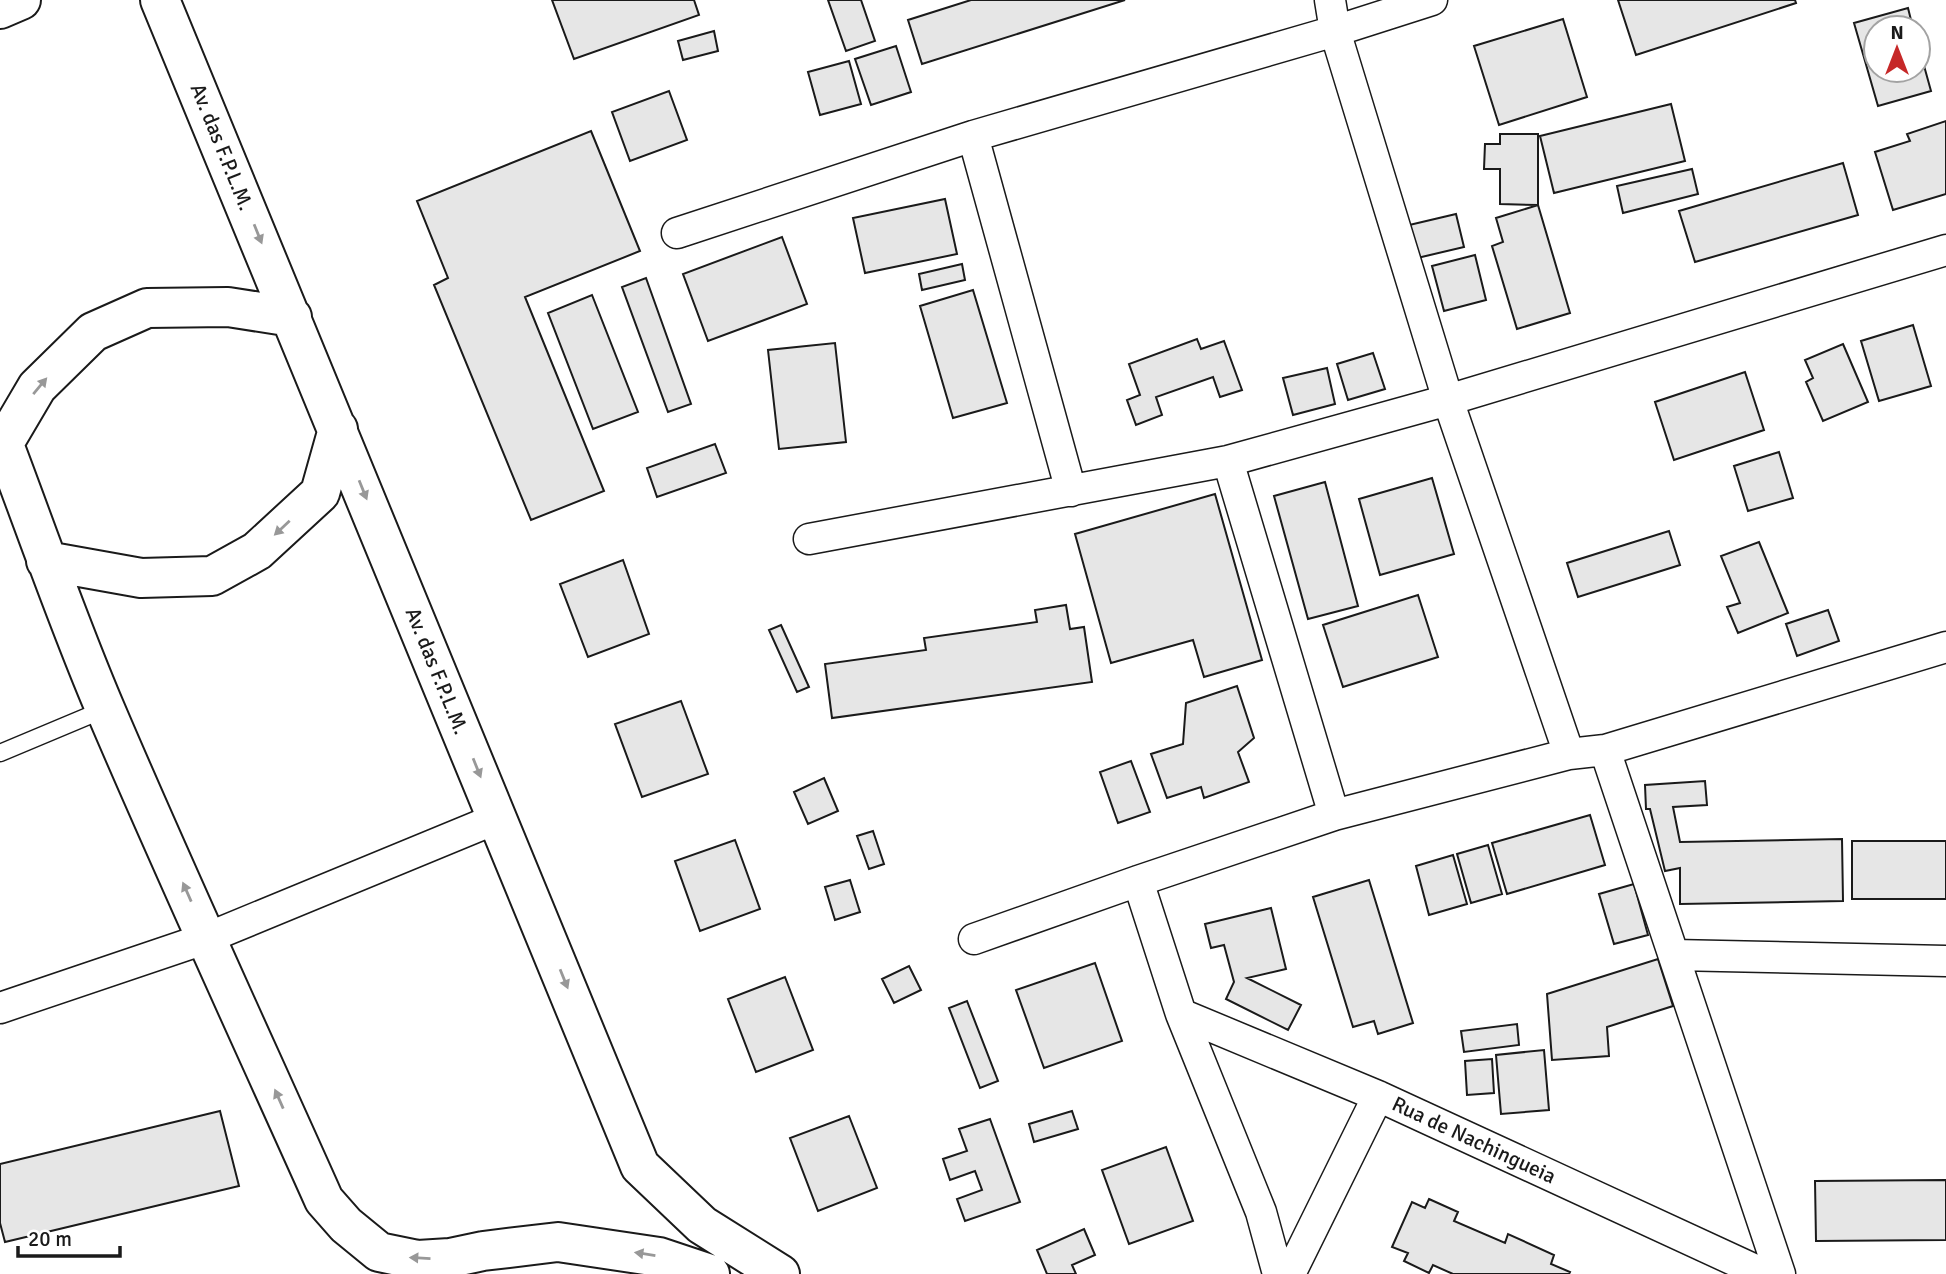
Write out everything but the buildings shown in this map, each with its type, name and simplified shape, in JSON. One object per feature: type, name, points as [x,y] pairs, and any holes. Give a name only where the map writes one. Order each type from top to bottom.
[{"type":"main road","points":[[0,9],[21,0]]},
{"type":"main road","name":"Av. das F.P.L.M.","points":[[167,4],[292,317],[640,1166],[702,1225],[780,1274]]},
{"type":"main road","points":[[292,317],[228,307],[147,308],[93,332],[37,387],[2,438],[46,561],[106,709],[324,1200],[346,1225],[379,1252],[418,1260],[558,1242],[608,1261],[659,1257],[710,1274]]},
{"type":"main road","points":[[46,561],[141,579],[212,576],[257,551],[320,493],[338,429]]},
{"type":"street","points":[[1330,0],[1335,32],[1448,400],[1569,754]]},
{"type":"street","points":[[677,233],[973,136],[1335,32],[1432,0]]},
{"type":"street","points":[[973,136],[1071,491]]},
{"type":"street","points":[[809,539],[1228,461],[1448,400],[1946,250]]},
{"type":"street","points":[[1228,461],[1334,815]]},
{"type":"street","points":[[974,939],[1334,815],[1569,754],[1605,750],[1946,646]]},
{"type":"street","points":[[1605,750],[1780,1274]]},
{"type":"street","points":[[0,1007],[207,938],[498,818]]},
{"type":"street","points":[[1138,881],[1181,1014],[1261,1212],[1278,1274]]},
{"type":"street","points":[[1674,955],[1946,961]]},
{"type":"street","name":"Rua de Nachingueia","points":[[1181,1014],[1378,1096],[1764,1274]]},
{"type":"street","points":[[1290,1274],[1378,1096]]},
{"type":"lane","points":[[0,754],[106,709]]}]
